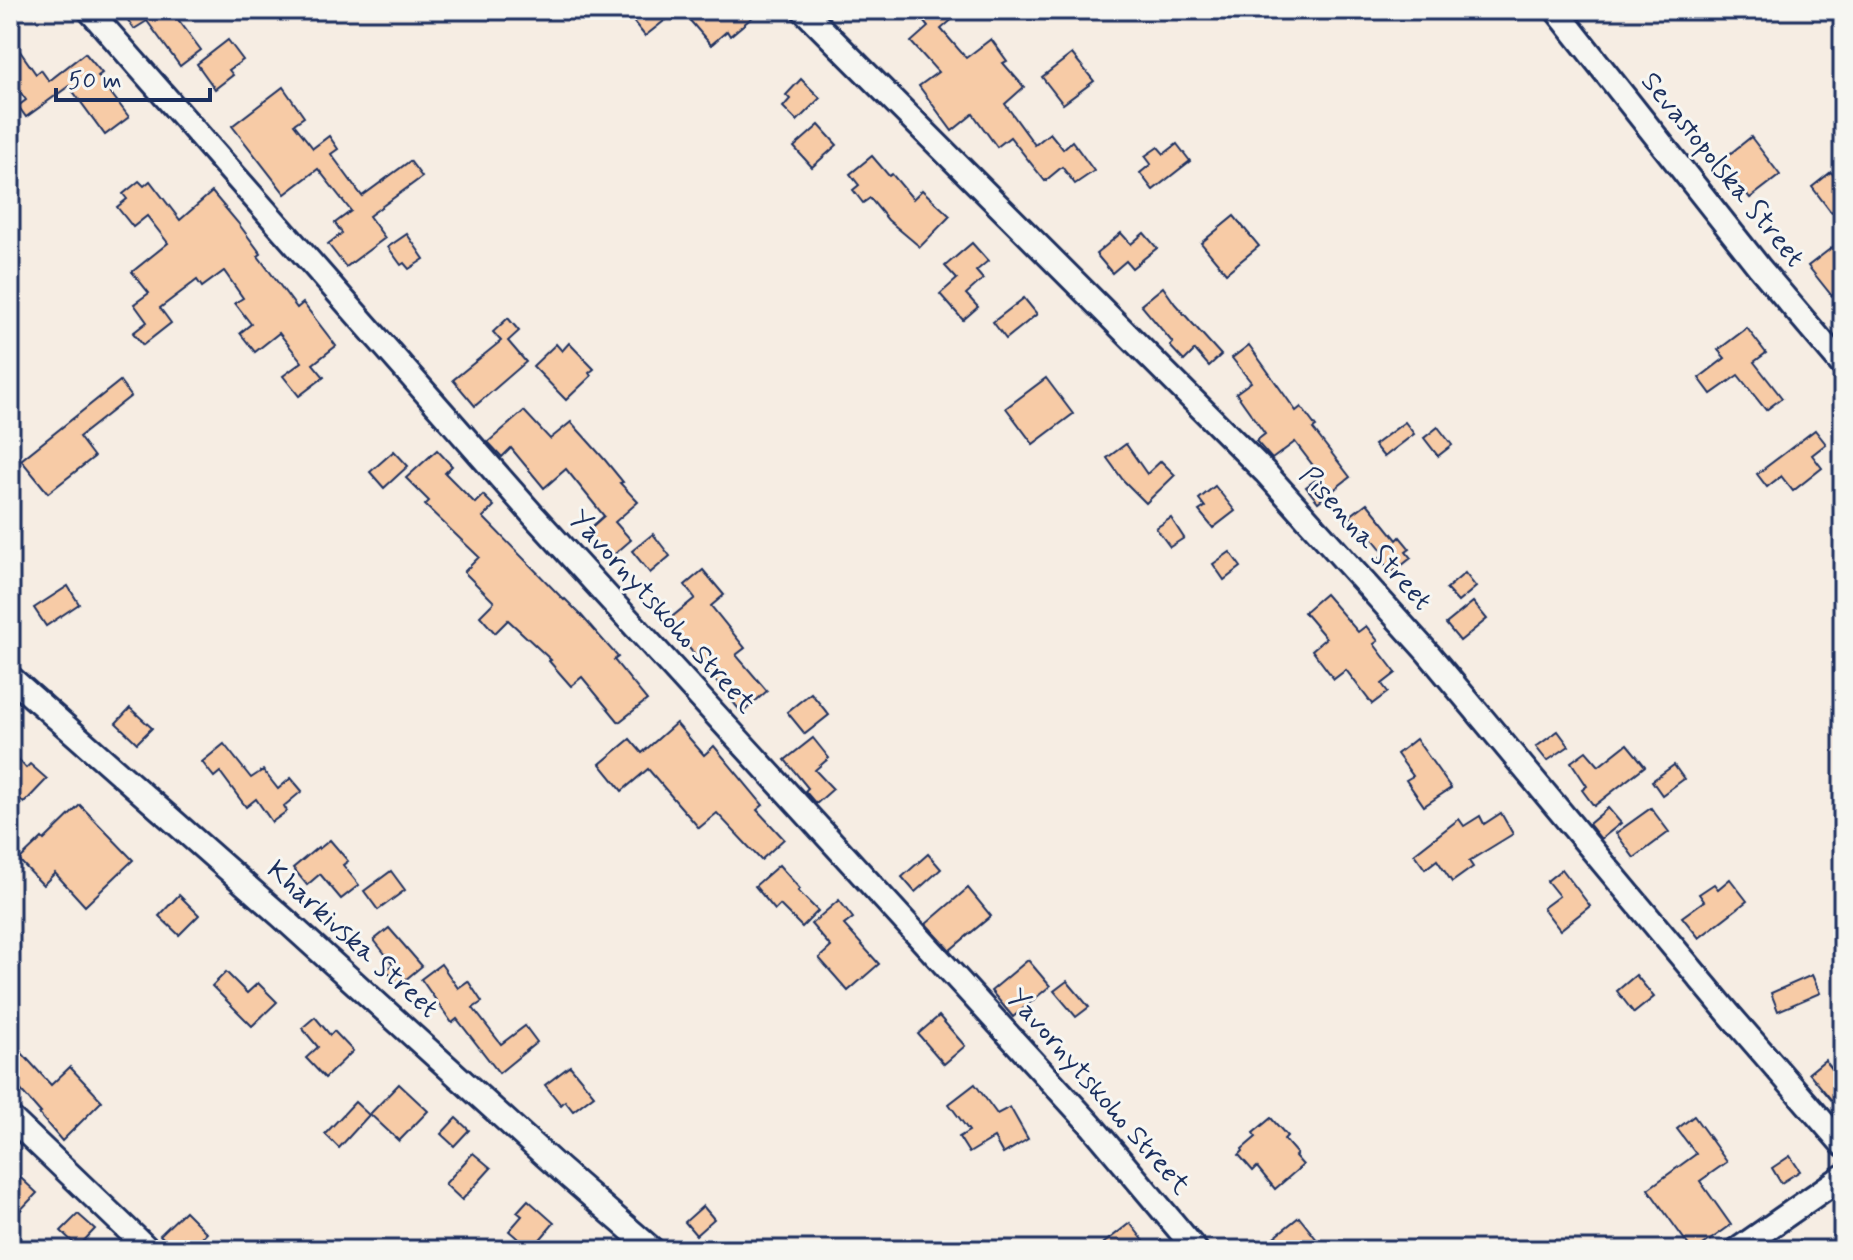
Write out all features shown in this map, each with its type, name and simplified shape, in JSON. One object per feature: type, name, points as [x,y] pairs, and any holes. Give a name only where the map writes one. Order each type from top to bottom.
[{"type":"street","name":"Yavornytskoho Street","points":[[89,10],[544,527],[1091,1125],[1196,1250]]},
{"type":"street","name":"Pisenna Street","points":[[803,10],[1265,472],[1428,653],[1720,1003],[1843,1145]]},
{"type":"street","name":"Sevastopolska Street","points":[[1556,10],[1759,267],[1843,366]]},
{"type":"street","name":"Kharkivska Street","points":[[10,677],[653,1250]]},
{"type":"street","points":[[10,1117],[149,1250]]},
{"type":"street","points":[[1737,1250],[1843,1176]]},
{"type":"building","points":[[121,10],[171,10],[201,50],[180,66],[147,21],[134,29]]},
{"type":"building","points":[[624,10],[678,10],[645,36]]},
{"type":"building","points":[[681,10],[761,10],[730,36],[727,31],[711,45]]},
{"type":"building","points":[[914,10],[963,10],[941,29],[966,58],[991,39],[1007,61],[1003,63],[1024,87],[1005,104],[1035,145],[1050,133],[1063,149],[1072,141],[1094,171],[1075,184],[1062,167],[1045,181],[1010,137],[997,147],[973,114],[952,131],[919,86],[938,72],[911,42],[928,27]]},
{"type":"building","points":[[10,37],[36,74],[41,70],[49,81],[85,53],[102,73],[98,76],[129,117],[105,135],[69,86],[26,117],[18,106],[26,100],[10,78]]},
{"type":"building","points":[[228,40],[243,60],[229,70],[233,75],[215,89],[197,64]]},
{"type":"building","points":[[1072,54],[1094,81],[1063,104],[1042,77]]},
{"type":"building","points":[[801,79],[820,98],[797,121],[783,107],[790,99],[786,95]]},
{"type":"building","points":[[283,87],[304,117],[294,124],[313,148],[329,136],[338,149],[331,154],[362,196],[410,161],[422,177],[369,216],[385,238],[346,267],[328,244],[342,233],[335,223],[351,211],[318,169],[285,194],[232,126]]},
{"type":"building","points":[[819,125],[837,145],[812,167],[794,147]]},
{"type":"building","points":[[1751,137],[1780,175],[1750,198],[1721,161]]},
{"type":"building","points":[[1177,144],[1190,161],[1153,190],[1140,173],[1151,164],[1145,156],[1158,147],[1164,154]]},
{"type":"building","points":[[872,156],[913,199],[922,190],[950,216],[920,247],[888,220],[870,198],[863,203],[853,190],[859,185],[850,174]]},
{"type":"building","points":[[1831,172],[1843,188],[1843,203],[1831,212],[1812,187]]},
{"type":"building","points":[[139,181],[144,186],[150,181],[180,220],[212,192],[261,254],[258,256],[297,308],[303,303],[336,346],[313,364],[324,377],[299,396],[283,376],[302,362],[279,333],[255,352],[240,333],[251,324],[235,303],[243,298],[224,271],[202,287],[197,280],[160,308],[171,323],[143,345],[133,333],[147,322],[134,304],[149,293],[132,272],[168,243],[147,216],[133,227],[117,207],[127,199],[123,194]]},
{"type":"building","points":[[1234,216],[1259,246],[1226,273],[1201,243]]},
{"type":"building","points":[[1121,233],[1131,244],[1144,233],[1157,248],[1132,268],[1126,261],[1112,273],[1096,254]]},
{"type":"building","points":[[407,234],[424,259],[409,269],[404,263],[401,265],[388,247]]},
{"type":"building","points":[[1843,239],[1843,286],[1832,296],[1808,266]]},
{"type":"building","points":[[972,243],[988,261],[976,271],[983,279],[966,294],[978,307],[963,320],[940,294],[957,279],[945,266]]},
{"type":"building","points":[[1163,287],[1221,355],[1209,366],[1195,350],[1184,361],[1141,305]]},
{"type":"building","points":[[1024,298],[1037,314],[1006,339],[993,322]]},
{"type":"building","points":[[508,318],[519,331],[508,341],[526,362],[475,406],[453,380],[501,341],[493,332]]},
{"type":"building","points":[[1747,328],[1766,353],[1754,362],[1782,398],[1766,410],[1738,375],[1711,394],[1699,378],[1725,358],[1718,350]]},
{"type":"building","points":[[569,343],[594,369],[589,373],[591,376],[566,400],[533,366],[556,344],[562,351]]},
{"type":"building","points":[[1249,345],[1296,411],[1301,407],[1316,427],[1313,429],[1350,477],[1318,502],[1306,487],[1321,476],[1295,442],[1272,459],[1256,441],[1265,434],[1236,393],[1251,382],[1232,358]]},
{"type":"building","points":[[1046,378],[1073,414],[1033,444],[1006,408]]},
{"type":"building","points":[[120,381],[131,396],[79,437],[94,457],[48,493],[21,460]]},
{"type":"building","points":[[524,411],[550,439],[571,422],[638,502],[615,522],[631,540],[609,559],[586,532],[604,516],[566,469],[544,488],[511,448],[502,457],[488,442]]},
{"type":"building","points":[[1405,422],[1414,434],[1384,457],[1374,445]]},
{"type":"building","points":[[1438,427],[1452,445],[1438,456],[1424,438]]},
{"type":"building","points":[[1815,430],[1826,444],[1812,455],[1822,468],[1793,491],[1781,476],[1767,487],[1757,474]]},
{"type":"building","points":[[1126,444],[1147,474],[1161,461],[1175,475],[1146,503],[1107,458]]},
{"type":"building","points":[[437,450],[452,466],[445,473],[475,503],[483,495],[494,506],[483,517],[581,615],[618,657],[614,660],[647,700],[619,722],[582,677],[571,686],[551,660],[508,620],[495,633],[480,616],[494,602],[464,572],[479,557],[425,505],[429,501],[406,478]]},
{"type":"building","points":[[394,451],[408,466],[384,488],[370,472]]},
{"type":"building","points":[[1215,486],[1235,511],[1213,528],[1199,511],[1205,507],[1199,499]]},
{"type":"building","points":[[1367,503],[1397,540],[1400,537],[1410,549],[1406,552],[1411,558],[1392,573],[1380,558],[1385,554],[1350,516]]},
{"type":"building","points":[[1171,518],[1184,538],[1170,547],[1156,528]]},
{"type":"building","points":[[653,534],[670,556],[650,573],[632,551]]},
{"type":"building","points":[[1230,552],[1241,567],[1224,580],[1213,564]]},
{"type":"building","points":[[703,570],[724,595],[711,606],[745,648],[736,655],[767,691],[742,713],[667,621],[695,598],[685,585]]},
{"type":"building","points":[[1465,573],[1476,587],[1458,602],[1446,589]]},
{"type":"building","points":[[68,586],[79,604],[46,626],[34,608]]},
{"type":"building","points":[[1325,594],[1358,632],[1366,626],[1378,641],[1374,644],[1396,673],[1382,684],[1388,692],[1372,704],[1346,670],[1334,679],[1312,650],[1326,638],[1304,612]]},
{"type":"building","points":[[1473,602],[1487,619],[1460,641],[1446,624]]},
{"type":"building","points":[[811,693],[829,715],[805,734],[787,712]]},
{"type":"building","points":[[130,708],[152,728],[137,743],[116,723]]},
{"type":"building","points":[[676,723],[704,755],[714,746],[763,805],[757,810],[784,839],[761,860],[717,813],[699,828],[648,769],[622,791],[600,764],[630,739],[642,753]]},
{"type":"building","points":[[1558,731],[1569,746],[1547,761],[1536,747]]},
{"type":"building","points":[[813,738],[829,758],[815,770],[833,789],[816,804],[805,791],[808,788],[785,760]]},
{"type":"building","points":[[1416,739],[1451,788],[1424,806],[1406,780],[1413,776],[1397,754]]},
{"type":"building","points":[[224,744],[251,778],[263,770],[278,789],[291,778],[302,791],[284,806],[287,811],[272,822],[256,799],[246,807],[220,772],[214,777],[202,762]]},
{"type":"building","points":[[1627,744],[1645,766],[1594,806],[1582,790],[1587,786],[1571,762],[1586,751],[1599,766]]},
{"type":"building","points":[[10,750],[26,768],[30,764],[47,779],[24,803],[10,790]]},
{"type":"building","points":[[1674,765],[1684,779],[1662,795],[1652,781]]},
{"type":"building","points":[[80,805],[133,860],[85,906],[55,873],[43,885],[19,860]]},
{"type":"building","points":[[1608,808],[1621,823],[1601,839],[1589,824]]},
{"type":"building","points":[[1651,808],[1669,832],[1634,858],[1616,833]]},
{"type":"building","points":[[1501,813],[1513,834],[1469,861],[1473,867],[1452,882],[1437,860],[1425,869],[1414,854],[1459,819],[1464,826],[1480,816],[1484,824]]},
{"type":"building","points":[[330,840],[348,861],[343,865],[359,885],[341,899],[320,874],[307,885],[293,868]]},
{"type":"building","points":[[928,854],[941,869],[915,892],[902,877]]},
{"type":"building","points":[[779,865],[818,911],[802,927],[780,905],[775,910],[755,886]]},
{"type":"building","points":[[1562,869],[1590,906],[1560,930],[1543,908],[1559,896],[1547,881]]},
{"type":"building","points":[[391,871],[405,890],[378,910],[364,891]]},
{"type":"building","points":[[1730,879],[1747,901],[1699,938],[1682,917],[1704,901],[1699,894],[1714,884],[1718,889]]},
{"type":"building","points":[[968,888],[991,916],[950,950],[926,924]]},
{"type":"building","points":[[179,895],[199,915],[179,935],[159,916]]},
{"type":"building","points":[[839,900],[853,918],[844,925],[879,964],[848,991],[819,958],[831,947],[811,924]]},
{"type":"building","points":[[389,928],[422,966],[399,985],[386,970],[393,964],[374,940]]},
{"type":"building","points":[[1028,960],[1050,986],[1013,1017],[991,991]]},
{"type":"building","points":[[441,964],[458,988],[468,981],[482,1002],[473,1008],[501,1044],[525,1026],[537,1042],[499,1073],[457,1019],[452,1023],[421,979]]},
{"type":"building","points":[[226,972],[247,993],[258,983],[277,1002],[252,1026],[212,986]]},
{"type":"building","points":[[1636,975],[1654,997],[1634,1013],[1617,991]]},
{"type":"building","points":[[1812,975],[1820,993],[1778,1011],[1771,993]]},
{"type":"building","points":[[1067,981],[1089,1007],[1076,1017],[1054,991]]},
{"type":"building","points":[[939,1016],[965,1046],[944,1064],[918,1034]]},
{"type":"building","points":[[315,1017],[330,1035],[334,1031],[353,1051],[325,1078],[306,1058],[318,1047],[302,1028]]},
{"type":"building","points":[[10,1040],[51,1085],[70,1067],[102,1101],[62,1141],[10,1078]]},
{"type":"building","points":[[1825,1060],[1843,1083],[1843,1114],[1809,1073]]},
{"type":"building","points":[[570,1066],[594,1095],[573,1111],[565,1101],[561,1105],[545,1085]]},
{"type":"building","points":[[399,1084],[428,1111],[399,1141],[370,1114]]},
{"type":"building","points":[[975,1084],[997,1114],[1010,1107],[1028,1139],[1003,1154],[994,1138],[969,1153],[959,1137],[969,1131],[949,1104]]},
{"type":"building","points":[[355,1102],[369,1115],[339,1148],[325,1134]]},
{"type":"building","points":[[1694,1116],[1727,1162],[1700,1181],[1731,1225],[1692,1250],[1648,1189],[1696,1154],[1677,1129]]},
{"type":"building","points":[[456,1118],[469,1130],[454,1146],[441,1134]]},
{"type":"building","points":[[1271,1118],[1287,1136],[1284,1139],[1303,1165],[1275,1189],[1257,1167],[1253,1171],[1239,1155],[1256,1137],[1253,1133]]},
{"type":"building","points":[[473,1153],[491,1168],[462,1200],[445,1184]]},
{"type":"building","points":[[1790,1156],[1800,1171],[1781,1183],[1772,1168]]},
{"type":"building","points":[[10,1168],[37,1193],[10,1221]]},
{"type":"building","points":[[528,1200],[554,1223],[531,1250],[509,1231],[522,1216],[517,1212]]},
{"type":"building","points":[[703,1206],[714,1219],[696,1235],[685,1222]]},
{"type":"building","points":[[185,1211],[207,1233],[193,1247],[186,1240],[175,1250],[160,1235]]},
{"type":"building","points":[[78,1214],[95,1229],[78,1247],[61,1231]]},
{"type":"building","points":[[1299,1217],[1325,1250],[1284,1250],[1274,1237]]},
{"type":"building","points":[[1130,1223],[1151,1250],[1095,1250]]}]
